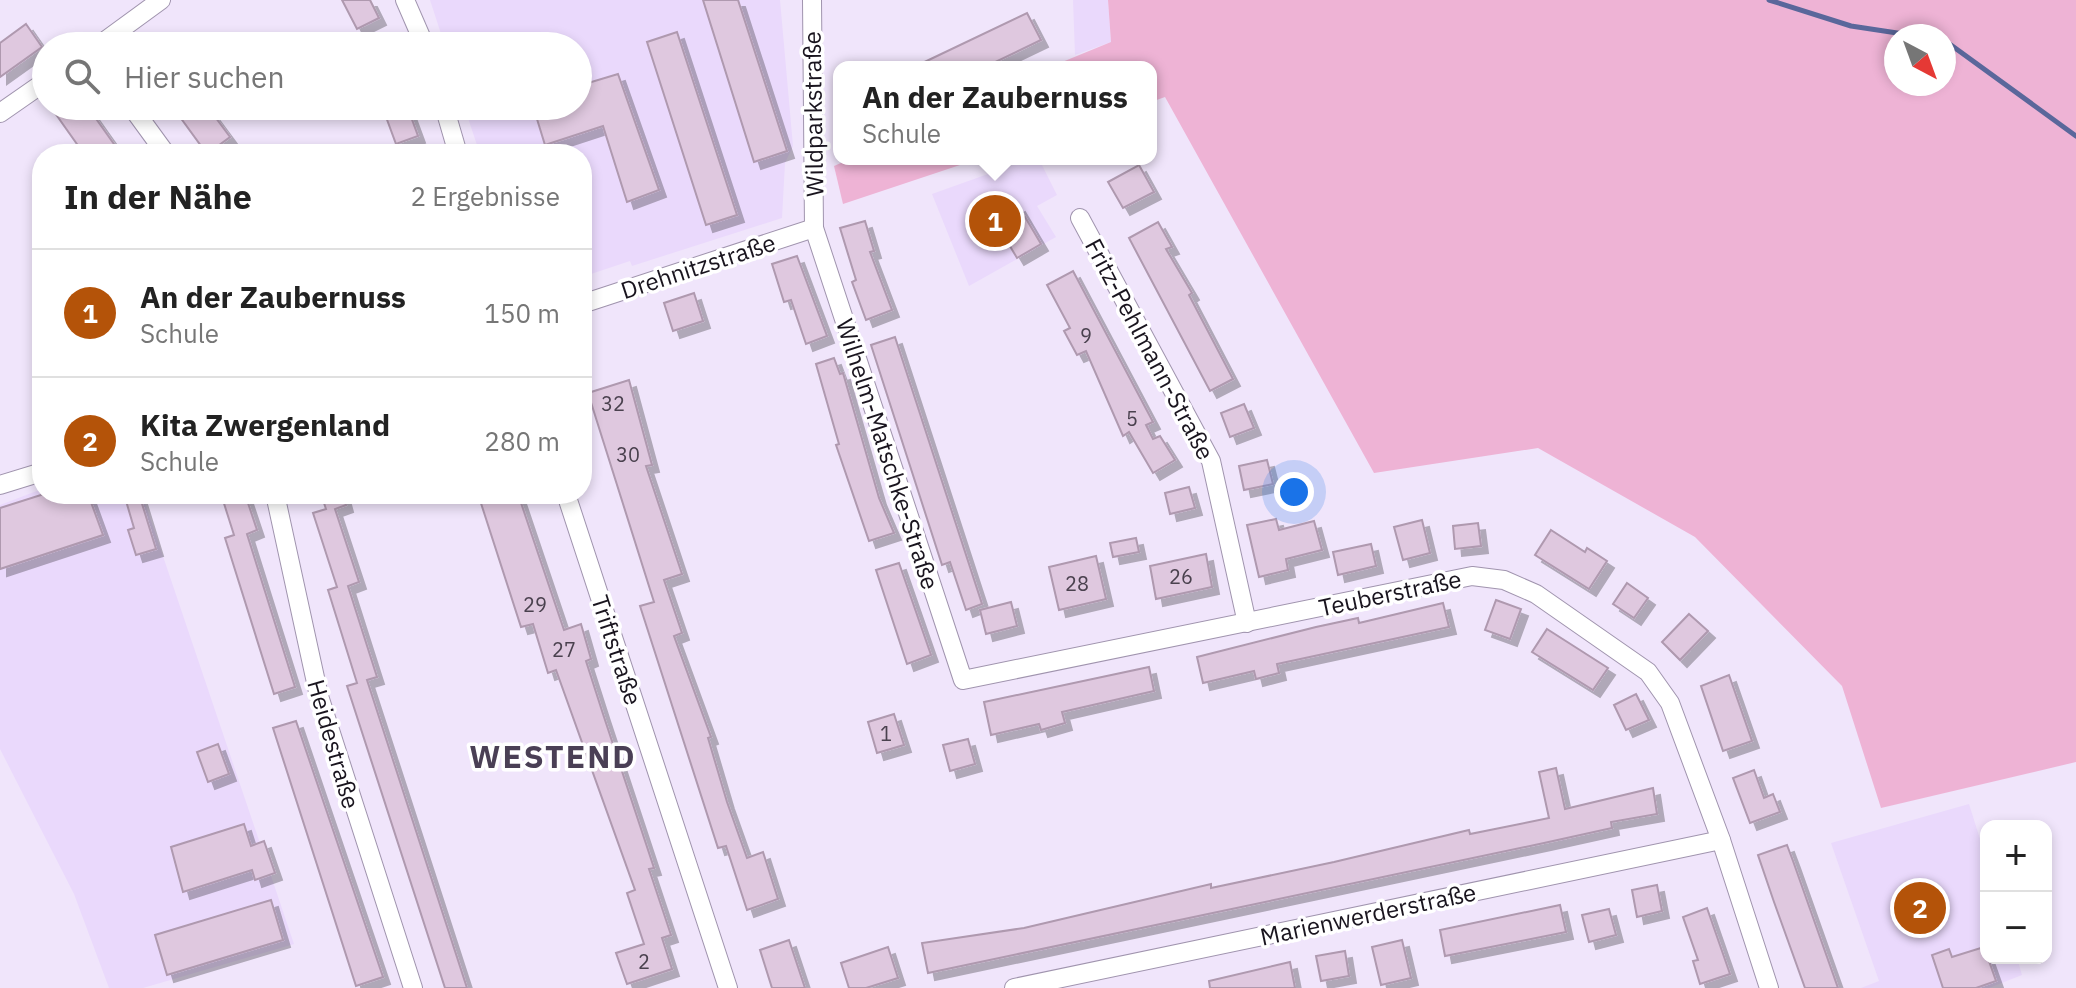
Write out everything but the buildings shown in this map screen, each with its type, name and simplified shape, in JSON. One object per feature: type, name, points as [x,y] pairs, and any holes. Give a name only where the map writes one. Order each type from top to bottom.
[{"type":"street","points":[[117,32],[161,0]]},
{"type":"street","points":[[405,0],[419,32]]},
{"type":"street","name":"Wildparkstraße","points":[[812,0],[814,228]]},
{"type":"street","points":[[0,113],[32,91]]},
{"type":"street","points":[[141,120],[159,144]]},
{"type":"street","points":[[448,120],[455,144]]},
{"type":"street","name":"Fritz-Pehlmann-Straße","points":[[1080,218],[1211,461],[1247,623]]},
{"type":"street","name":"Drehnitzstraße","points":[[592,301],[814,228]]},
{"type":"street","name":"Wilhelm-Matschke-Straße","points":[[814,228],[963,680]]},
{"type":"street","points":[[0,485],[32,475]]},
{"type":"street","name":"Heidestraße","points":[[277,504],[319,696],[413,988]]},
{"type":"street","name":"Triftstraße","points":[[569,504],[724,987]]},
{"type":"street","name":"Teuberstraße","points":[[963,680],[1472,576],[1504,580],[1536,594],[1648,672],[1670,703],[1721,840],[1769,988]]},
{"type":"street","name":"Marienwerderstraße","points":[[1014,988],[1721,840]]},
{"type":"shaded area","points":[[430,0],[780,0],[793,146],[785,163],[782,218],[632,266],[630,261],[592,274],[592,144],[477,144],[469,120],[592,120],[592,32],[440,32]]},
{"type":"shaded area","points":[[1073,0],[1108,0],[1111,42],[1075,55]]},
{"type":"shaded area","points":[[1108,0],[2076,0],[2076,762],[1881,808],[1842,686],[1695,537],[1538,448],[1374,473],[1165,97],[1157,100],[1157,61],[1065,61],[1111,42]]},
{"type":"shaded area","points":[[836,165],[960,165],[843,204],[834,166]]},
{"type":"shaded area","points":[[1013,165],[1042,165],[1057,195],[1037,206],[1056,237],[969,286],[932,194]]},
{"type":"shaded area","points":[[32,493],[32,504],[145,504],[294,944],[143,988],[109,988],[74,894],[0,749],[0,505]]},
{"type":"shaded area","points":[[1969,804],[1980,839],[1980,964],[2019,964],[2022,975],[1989,988],[1861,988],[1879,981],[1831,843]]},
{"type":"waterway","points":[[1769,0],[1851,26],[1884,31]]},
{"type":"waterway","points":[[1956,49],[2076,136]]},
{"type":"place","name":"An der Zaubernuss","points":[[995,221]]},
{"type":"place","name":"Kita Zwergenland","points":[[1920,908]]},
{"type":"district","name":"WESTEND","points":[[553,756]]}]
